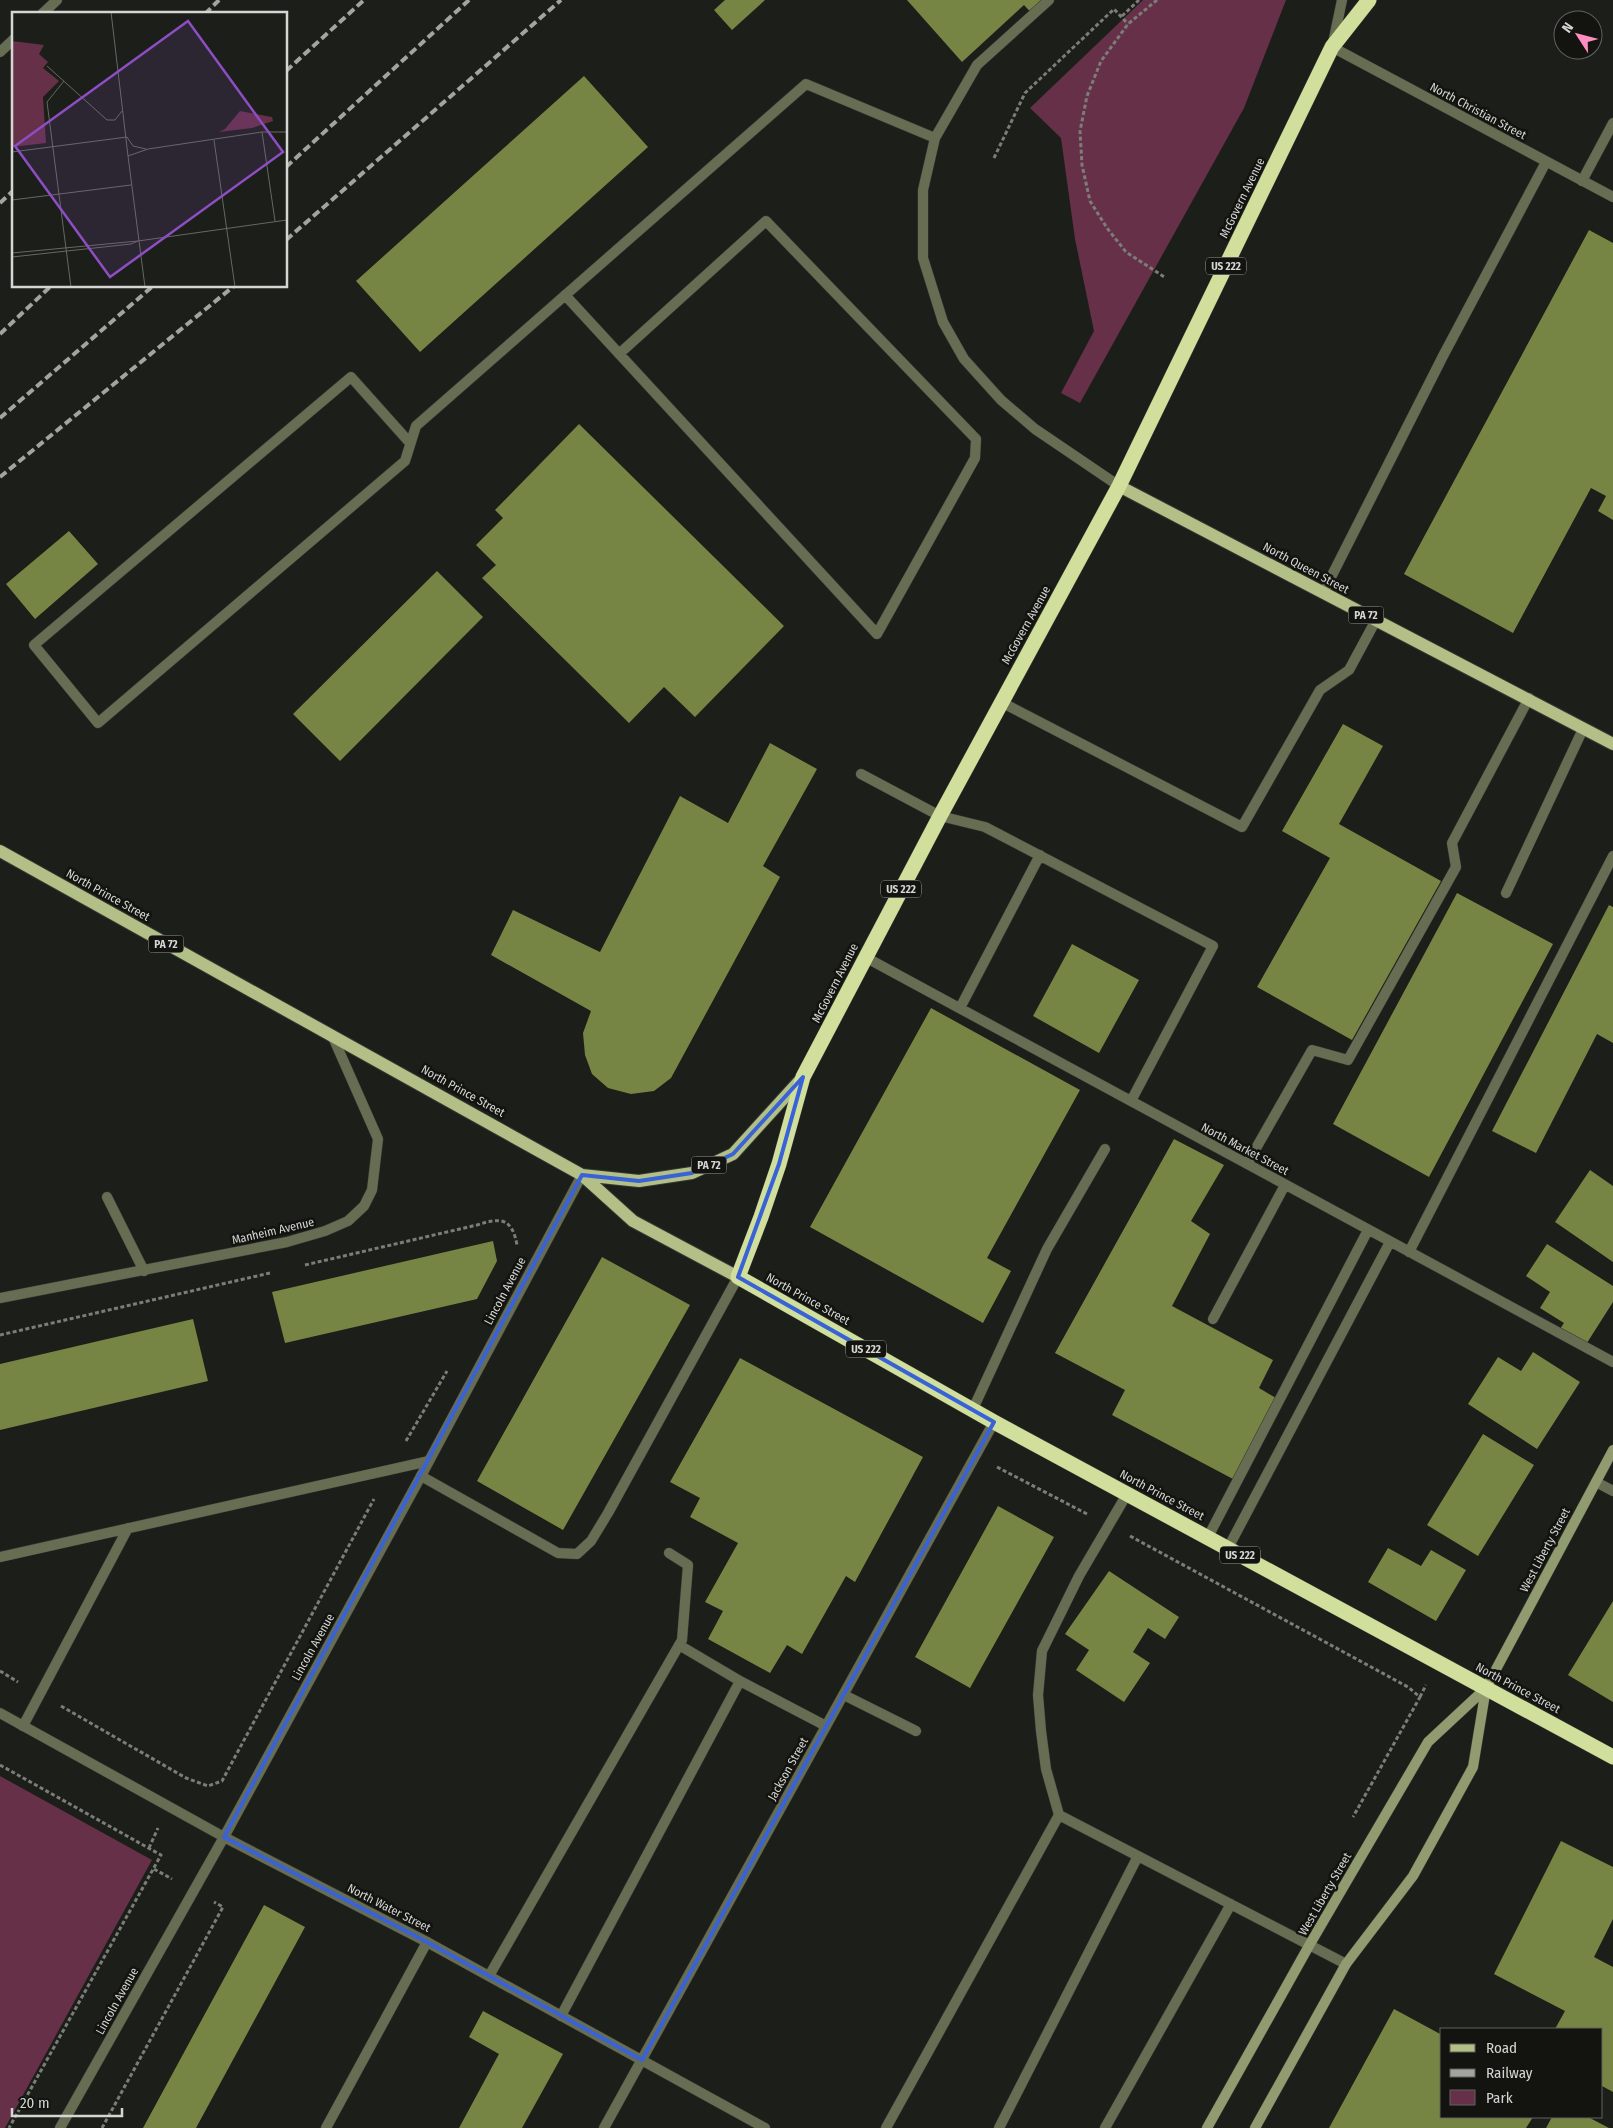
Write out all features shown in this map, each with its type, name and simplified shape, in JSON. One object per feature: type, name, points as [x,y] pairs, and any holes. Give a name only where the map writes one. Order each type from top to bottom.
[{"type":"highway","name":"McGovern Avenue","points":[[738,1277],[779,1164],[803,1077],[1001,702],[1120,486],[1332,47],[1369,0]]},
{"type":"highway","name":"North Prince Street","points":[[738,1277],[994,1422],[1613,1756]]},
{"type":"main road","name":"North Queen Street","points":[[1120,486],[1613,744]]},
{"type":"main road","name":"North Prince Street","points":[[0,852],[582,1174],[633,1222],[738,1277]]},
{"type":"main road","name":"PA 72","points":[[582,1174],[638,1181],[692,1173],[733,1154],[803,1077]]},
{"type":"main road","name":"West Liberty Street","points":[[1207,2128],[1310,1944],[1428,1742],[1486,1688],[1613,1450]]},
{"type":"main road","name":"West Liberty Street","points":[[1254,2128],[1346,1964],[1413,1876],[1474,1766],[1486,1688]]},
{"type":"street","points":[[44,12],[57,0]]},
{"type":"street","points":[[1049,0],[977,65],[935,138],[923,190],[923,258],[943,322],[964,359],[1002,400],[1035,429],[1120,486]]},
{"type":"street","points":[[1332,47],[1342,0]]},
{"type":"street","points":[[0,52],[12,41]]},
{"type":"street","name":"North Christian Street","points":[[1332,47],[1613,197]]},
{"type":"street","points":[[410,443],[351,377],[34,645],[98,723],[405,461],[416,426],[806,84],[935,138]]},
{"type":"street","points":[[1582,181],[1613,123]]},
{"type":"street","points":[[1323,593],[1443,356],[1546,162]]},
{"type":"street","points":[[565,295],[619,354],[877,634],[975,458],[976,438],[766,221],[619,354]]},
{"type":"street","points":[[1001,702],[1242,827],[1320,690],[1349,670],[1376,620]]},
{"type":"street","points":[[1247,1164],[1312,1050],[1348,1060],[1456,867],[1452,844],[1528,698]]},
{"type":"street","points":[[1506,893],[1582,729]]},
{"type":"street","points":[[861,774],[940,816],[985,827],[1213,946],[1131,1101]]},
{"type":"street","points":[[960,1008],[1040,855]]},
{"type":"street","points":[[1409,1252],[1613,856]]},
{"type":"street","name":"North Market Street","points":[[865,957],[1613,1362]]},
{"type":"street","name":"Manheim Avenue","points":[[0,1298],[287,1242],[325,1231],[348,1221],[364,1206],[372,1190],[378,1139],[332,1035]]},
{"type":"street","points":[[973,1409],[1047,1249],[1105,1148]]},
{"type":"street","name":"Lincoln Avenue","points":[[60,2128],[224,1837],[421,1476],[582,1174]]},
{"type":"street","points":[[1213,1319],[1285,1185]]},
{"type":"street","points":[[107,1197],[144,1271]]},
{"type":"street","points":[[1208,1538],[1368,1230]]},
{"type":"street","points":[[1228,1548],[1390,1242]]},
{"type":"street","points":[[421,1476],[558,1553],[577,1554],[591,1541],[608,1513],[738,1277]]},
{"type":"street","name":"Jackson Street","points":[[604,2128],[994,1422]]},
{"type":"street","points":[[0,1557],[429,1461]]},
{"type":"street","points":[[1596,1482],[1613,1491]]},
{"type":"street","points":[[886,2128],[1059,1815],[1046,1769],[1038,1695],[1042,1651],[1079,1576],[1127,1494]]},
{"type":"street","points":[[23,1726],[128,1528]]},
{"type":"street","points":[[489,1976],[682,1640],[688,1565],[669,1554]]},
{"type":"street","points":[[679,1646],[740,1681],[826,1726]]},
{"type":"street","points":[[562,2016],[740,1681]]},
{"type":"street","points":[[844,1695],[916,1731]]},
{"type":"street","name":"North Water Street","points":[[0,1713],[224,1837],[428,1942],[764,2128]]},
{"type":"street","points":[[1059,1815],[1346,1964]]},
{"type":"street","points":[[999,2128],[1138,1856]]},
{"type":"street","points":[[1105,2128],[1231,1904]]},
{"type":"street","points":[[326,2128],[428,1942]]},
{"type":"path","points":[[1122,16],[1139,0]]},
{"type":"path","points":[[1157,0],[1128,24],[1101,61],[1087,96],[1080,132],[1082,165],[1090,201],[1107,228],[1126,252],[1166,278]]},
{"type":"path","points":[[994,158],[1026,93],[1114,8],[1128,24]]},
{"type":"path","points":[[302,1265],[477,1225],[495,1219],[508,1223],[514,1232],[517,1246],[513,1253]]},
{"type":"path","points":[[0,1335],[272,1272]]},
{"type":"path","points":[[0,1671],[186,1778],[208,1786],[222,1781],[389,1470],[448,1370]]},
{"type":"path","points":[[975,1456],[1109,1525],[1399,1682],[1420,1697],[1349,1824]]},
{"type":"path","points":[[0,1765],[162,1855],[9,2128]]},
{"type":"path","points":[[102,2128],[223,1907]]},
{"type":"highlighted area","points":[[803,1077],[779,1164],[738,1277],[994,1422],[642,2060],[427,1942],[224,1837],[582,1175],[639,1181],[692,1173],[733,1154]]},
{"type":"green space","points":[[1143,0],[1286,0],[1244,108],[1080,403],[1061,393],[1094,331],[1075,239],[1061,138],[1030,108]]},
{"type":"green space","points":[[0,1776],[152,1860],[5,2128],[0,2128]]},
{"type":"building","points":[[725,0],[765,0],[732,30],[714,10]]},
{"type":"building","points":[[907,0],[1054,0],[1035,17],[1024,5],[962,62]]},
{"type":"building","points":[[584,76],[648,147],[420,352],[356,281]]},
{"type":"building","points":[[1589,230],[1613,243],[1613,520],[1598,511],[1606,496],[1591,488],[1513,633],[1404,574]]},
{"type":"building","points":[[579,424],[784,626],[695,717],[664,687],[629,723],[482,578],[496,565],[476,545],[503,518],[495,510]]},
{"type":"building","points":[[69,531],[98,564],[35,619],[6,584]]},
{"type":"building","points":[[437,571],[483,617],[340,761],[293,714]]},
{"type":"building","points":[[1343,724],[1383,746],[1339,824],[1441,881],[1352,1040],[1257,987],[1330,858],[1282,831]]},
{"type":"building","points":[[770,743],[817,769],[763,866],[780,877],[671,1078],[654,1091],[631,1094],[608,1088],[592,1074],[585,1055],[583,1033],[591,1011],[491,955],[513,910],[600,952],[680,796],[728,823]]},
{"type":"building","points":[[1457,893],[1553,944],[1429,1177],[1333,1124]]},
{"type":"building","points":[[1609,905],[1613,907],[1613,1043],[1597,1034],[1536,1153],[1492,1131]]},
{"type":"building","points":[[1072,944],[1139,980],[1099,1053],[1033,1016]]},
{"type":"building","points":[[931,1008],[1080,1090],[987,1258],[1011,1271],[983,1323],[810,1227]]},
{"type":"building","points":[[1174,1139],[1224,1165],[1191,1221],[1210,1234],[1172,1306],[1273,1360],[1259,1388],[1276,1398],[1233,1479],[1112,1415],[1125,1390],[1055,1353]]},
{"type":"building","points":[[1590,1170],[1613,1186],[1613,1262],[1555,1222]]},
{"type":"building","points":[[493,1241],[497,1261],[477,1299],[285,1343],[272,1292]]},
{"type":"building","points":[[1547,1244],[1613,1286],[1613,1302],[1585,1346],[1560,1329],[1564,1323],[1540,1308],[1550,1292],[1526,1276]]},
{"type":"building","points":[[602,1257],[690,1305],[563,1530],[477,1481]]},
{"type":"building","points":[[193,1319],[208,1381],[0,1430],[0,1364]]},
{"type":"building","points":[[1533,1352],[1580,1382],[1537,1449],[1468,1404],[1498,1357],[1521,1371]]},
{"type":"building","points":[[740,1358],[923,1457],[855,1582],[846,1576],[802,1654],[787,1645],[770,1673],[708,1639],[723,1611],[705,1602],[738,1543],[690,1517],[700,1498],[670,1482]]},
{"type":"building","points":[[1483,1434],[1534,1465],[1478,1556],[1427,1525]]},
{"type":"building","points":[[998,1506],[1054,1537],[970,1688],[915,1657]]},
{"type":"building","points":[[1388,1548],[1421,1566],[1431,1550],[1466,1570],[1436,1621],[1368,1582]]},
{"type":"building","points":[[1109,1571],[1179,1617],[1165,1639],[1148,1628],[1133,1652],[1150,1663],[1124,1702],[1076,1670],[1089,1650],[1065,1634]]},
{"type":"building","points":[[1613,1601],[1613,1702],[1568,1675]]},
{"type":"building","points":[[1561,1841],[1613,1867],[1613,1919],[1594,1957],[1613,1967],[1613,2092],[1603,2087],[1603,2028],[1556,2028],[1565,2011],[1494,1974]]},
{"type":"building","points":[[264,1905],[305,1927],[196,2128],[143,2128]]},
{"type":"building","points":[[1394,2009],[1440,2034],[1440,2118],[1532,2118],[1526,2128],[1329,2128]]},
{"type":"building","points":[[483,2011],[563,2054],[522,2128],[459,2128],[499,2054],[469,2037]]},
{"type":"building","points":[[1551,2118],[1590,2118],[1609,2128],[1546,2128]]},
{"type":"railway","points":[[207,12],[219,0]]},
{"type":"railway","points":[[288,69],[364,0]]},
{"type":"railway","points":[[288,165],[469,0]]},
{"type":"railway","points":[[288,238],[561,0]]},
{"type":"railway","points":[[0,203],[12,192]]},
{"type":"railway","points":[[0,334],[49,288]]},
{"type":"railway","points":[[0,418],[151,288]]},
{"type":"railway","points":[[0,477],[232,288]]}]
